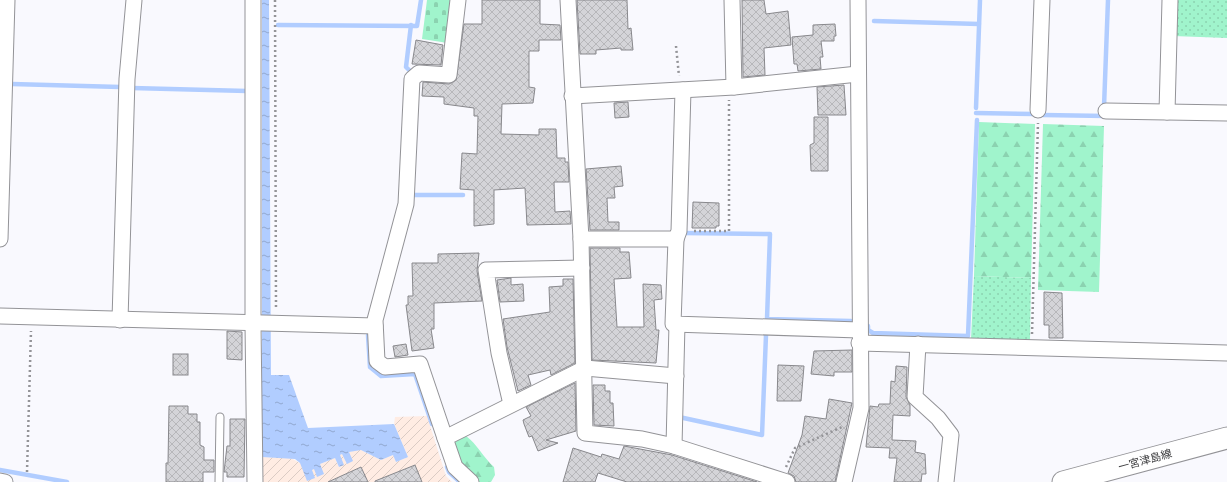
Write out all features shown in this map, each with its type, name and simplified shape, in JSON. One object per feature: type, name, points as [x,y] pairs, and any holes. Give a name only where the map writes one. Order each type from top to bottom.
[{"type":"main road","name":"一宮津島線","points":[[1063,482],[1227,438]]},
{"type":"street","points":[[0,240],[8,0]]},
{"type":"street","points":[[120,320],[127,79],[134,0]]},
{"type":"street","points":[[253,0],[265,324],[255,482]]},
{"type":"street","points":[[458,0],[449,75],[419,73],[412,80],[406,204],[375,320],[375,326],[377,361],[385,367],[420,364],[455,467],[471,482]]},
{"type":"street","points":[[568,0],[572,96],[581,239],[585,368],[585,432],[642,439],[674,446],[783,481]]},
{"type":"street","points":[[732,0],[732,88]]},
{"type":"street","points":[[844,482],[861,408],[859,336],[858,0]]},
{"type":"street","points":[[1038,110],[1042,0]]},
{"type":"street","points":[[1167,112],[1170,0]]},
{"type":"street","points":[[572,96],[732,88],[858,74]]},
{"type":"street","points":[[681,90],[673,324],[859,336],[918,344],[1227,353]]},
{"type":"street","points":[[1106,111],[1227,114]]},
{"type":"street","points":[[581,239],[677,235]]},
{"type":"street","points":[[511,404],[499,353],[486,270],[582,268]]},
{"type":"street","points":[[0,316],[375,326]]},
{"type":"street","points":[[674,446],[677,324]]},
{"type":"street","points":[[918,344],[915,398],[938,418],[951,435],[946,482]]},
{"type":"street","points":[[445,438],[585,368],[676,376]]},
{"type":"street","points":[[0,481],[5,482]]},
{"type":"lane","points":[[220,417],[220,482]]},
{"type":"path","points":[[265,324],[275,0]]},
{"type":"path","points":[[676,46],[681,90]]},
{"type":"path","points":[[677,235],[728,231],[732,88]]},
{"type":"path","points":[[1032,347],[1038,110]]},
{"type":"path","points":[[27,472],[32,317]]},
{"type":"path","points":[[783,481],[795,448],[801,444],[858,420]]},
{"type":"shaded area","points":[[427,416],[446,476],[452,482],[261,482],[262,457],[291,458],[312,470],[320,464],[335,458],[339,467],[340,455],[342,454],[347,464],[349,452],[357,450],[361,450],[381,460],[393,455],[396,462],[408,457],[394,424],[395,417]]},
{"type":"green space","points":[[427,0],[453,0],[448,43],[422,39]]},
{"type":"green space","points":[[1174,0],[1227,0],[1227,38],[1173,36]]},
{"type":"green space","points":[[979,122],[1035,124],[1031,278],[974,276]]},
{"type":"green space","points":[[1043,124],[1104,126],[1099,292],[1038,290]]},
{"type":"green space","points":[[974,276],[1031,278],[1030,341],[971,339]]},
{"type":"green space","points":[[466,436],[494,467],[495,475],[491,482],[479,482],[460,465],[453,444]]},
{"type":"water","points":[[262,0],[269,0],[271,375],[289,375],[308,428],[394,424],[408,457],[396,462],[393,455],[381,460],[361,450],[349,452],[353,461],[347,464],[342,454],[340,455],[344,465],[339,467],[335,458],[320,464],[324,474],[317,477],[314,469],[312,470],[315,478],[307,481],[300,463],[295,459],[262,457]]},
{"type":"building","points":[[482,0],[540,0],[540,24],[560,25],[561,40],[539,40],[539,51],[529,51],[529,87],[535,88],[533,103],[502,104],[501,134],[539,135],[539,129],[556,129],[557,158],[565,158],[565,162],[568,162],[569,182],[554,182],[555,212],[570,211],[571,224],[527,225],[525,188],[494,190],[494,224],[474,226],[474,190],[460,189],[462,153],[477,154],[478,116],[474,116],[474,108],[444,104],[444,97],[422,96],[423,82],[449,84],[456,80],[464,24],[482,24]]},
{"type":"building","points":[[577,0],[627,0],[628,29],[631,28],[633,50],[621,50],[621,48],[596,50],[596,54],[580,54]]},
{"type":"building","points":[[742,0],[764,0],[766,14],[788,11],[791,45],[764,48],[765,75],[743,77]]},
{"type":"building","points":[[835,24],[836,36],[834,36],[834,41],[821,41],[823,57],[820,57],[821,69],[798,71],[797,64],[794,64],[792,37],[813,35],[813,25]]},
{"type":"building","points":[[416,40],[443,45],[441,65],[412,64]]},
{"type":"building","points":[[844,85],[846,115],[818,115],[817,87]]},
{"type":"building","points":[[628,102],[629,117],[615,118],[614,103]]},
{"type":"building","points":[[814,117],[828,117],[828,171],[811,171],[810,145],[814,143]]},
{"type":"building","points":[[621,166],[623,186],[614,187],[615,198],[607,198],[608,222],[619,222],[619,230],[590,230],[586,169]]},
{"type":"building","points":[[693,202],[719,203],[719,226],[716,226],[716,228],[692,228]]},
{"type":"building","points":[[590,248],[620,248],[620,252],[629,252],[631,278],[614,279],[617,327],[644,327],[643,284],[661,285],[662,299],[654,300],[656,330],[659,330],[656,363],[592,360]]},
{"type":"building","points":[[479,253],[477,271],[482,301],[434,303],[434,329],[431,329],[434,348],[412,351],[406,305],[408,305],[408,296],[413,296],[412,263],[438,263],[438,254]]},
{"type":"building","points":[[511,278],[511,285],[523,284],[524,301],[500,302],[497,280]]},
{"type":"building","points":[[563,279],[573,279],[575,363],[551,375],[550,370],[528,375],[531,385],[518,391],[507,347],[503,319],[550,312],[549,287],[563,286]]},
{"type":"building","points":[[1044,292],[1062,293],[1063,338],[1049,338],[1049,325],[1044,325]]},
{"type":"building","points":[[227,331],[242,332],[242,360],[227,359]]},
{"type":"building","points":[[406,344],[408,355],[395,357],[393,346]]},
{"type":"building","points":[[852,350],[852,372],[834,372],[834,376],[811,374],[814,351]]},
{"type":"building","points":[[173,354],[188,354],[188,375],[173,375]]},
{"type":"building","points":[[778,365],[804,366],[801,401],[777,401]]},
{"type":"building","points":[[896,366],[907,367],[906,397],[910,405],[910,416],[893,415],[892,440],[916,441],[915,452],[925,454],[926,474],[922,474],[921,482],[894,482],[897,458],[889,458],[890,448],[866,447],[870,406],[878,407],[879,404],[890,404],[891,381],[895,382]]},
{"type":"building","points":[[575,383],[576,431],[546,440],[558,443],[538,451],[532,436],[529,437],[524,424],[523,420],[531,416],[526,407]]},
{"type":"building","points":[[593,385],[605,385],[605,391],[610,391],[610,403],[613,403],[614,426],[594,425]]},
{"type":"building","points":[[829,399],[852,403],[835,482],[796,482],[794,476],[788,473],[802,435],[805,416],[826,419]]},
{"type":"building","points":[[169,406],[188,406],[188,414],[197,414],[197,422],[200,422],[200,445],[204,447],[204,460],[214,460],[214,472],[203,472],[203,482],[166,482],[166,463],[168,463]]},
{"type":"building","points":[[230,419],[245,419],[244,477],[227,477],[227,472],[224,472],[227,446],[230,446]]},
{"type":"building","points":[[624,446],[672,455],[757,482],[627,482],[598,473],[595,482],[563,482],[573,448],[601,457],[602,454],[619,459]]},
{"type":"building","points":[[415,465],[422,482],[375,482],[375,481]]},
{"type":"building","points":[[361,467],[368,482],[328,482]]},
{"type":"waterway","points":[[278,25],[417,26],[421,0]]},
{"type":"waterway","points":[[976,108],[980,0]]},
{"type":"waterway","points":[[1104,107],[1108,0]]},
{"type":"waterway","points":[[874,21],[979,24]]},
{"type":"waterway","points":[[410,71],[406,67],[411,25]]},
{"type":"waterway","points":[[12,84],[120,87]]},
{"type":"waterway","points":[[132,88],[247,91]]},
{"type":"waterway","points":[[976,113],[1034,114]]},
{"type":"waterway","points":[[1043,115],[1106,116]]},
{"type":"waterway","points":[[868,326],[868,330],[873,333],[968,336],[977,120]]},
{"type":"waterway","points":[[412,195],[463,195]]},
{"type":"waterway","points":[[684,233],[770,234],[767,319],[851,321]]},
{"type":"waterway","points":[[368,335],[370,367],[381,376],[415,374],[432,424]]},
{"type":"waterway","points":[[679,417],[762,435],[766,335]]},
{"type":"waterway","points":[[447,467],[449,472],[460,482]]},
{"type":"waterway","points":[[0,470],[67,482]]}]
